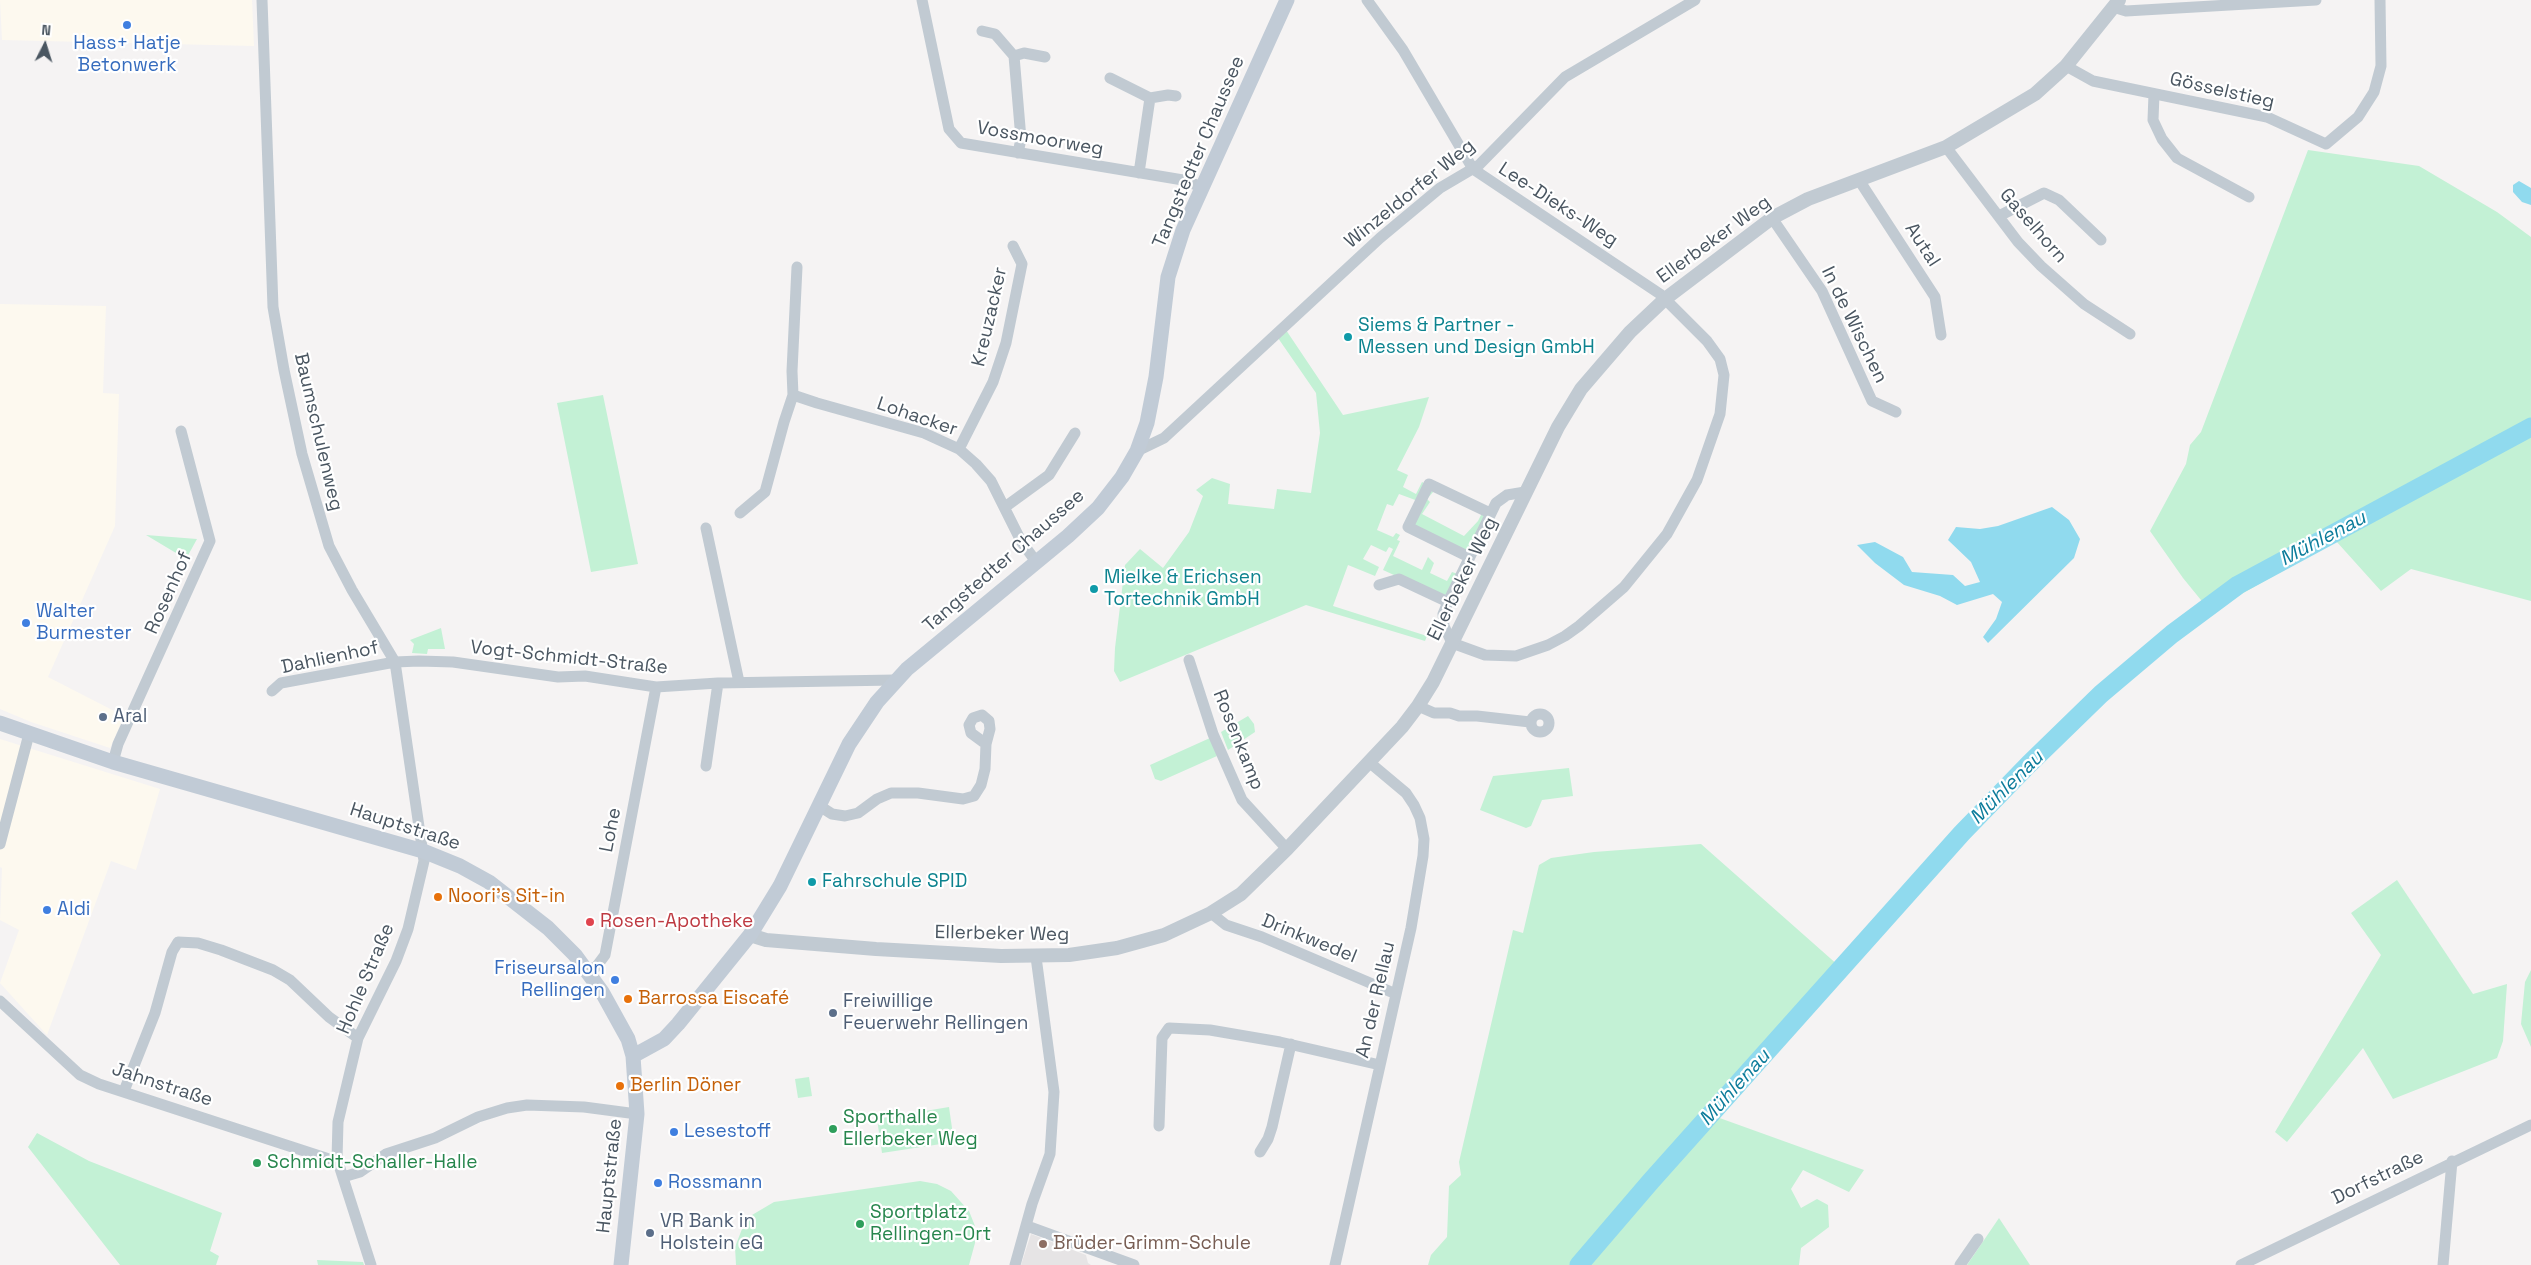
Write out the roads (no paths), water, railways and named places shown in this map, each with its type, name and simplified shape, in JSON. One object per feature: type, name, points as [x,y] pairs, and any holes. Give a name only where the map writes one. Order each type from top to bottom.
[{"type":"main road","name":"Tangstedter Chaussee","points":[[633,1056],[664,1039],[674,1029],[750,934],[780,886],[818,805],[861,724],[896,680],[1037,563],[1098,508],[1117,485],[1137,451],[1152,400],[1168,277],[1183,230],[1287,0]]},
{"type":"main road","name":"Hauptstraße","points":[[0,723],[113,762],[423,851],[460,866],[507,895],[548,928],[587,970],[602,992],[628,1039],[633,1056],[637,1114],[621,1265]]},
{"type":"street","name":"Baumschulenweg","points":[[262,0],[273,307],[292,408],[329,546],[352,590],[395,662],[423,851]]},
{"type":"street","name":"Vossmoorweg","points":[[922,0],[949,129],[961,143],[1184,180],[1202,187]]},
{"type":"street","name":"Lee-Dieks-Weg","points":[[1367,0],[1403,50],[1473,169],[1665,299],[1707,341],[1720,359],[1724,375],[1720,414],[1708,453],[1697,480],[1667,534],[1638,571],[1609,601],[1579,626],[1548,645],[1516,656],[1486,655],[1452,643]]},
{"type":"street","name":"Winzeldorfer Weg","points":[[1137,451],[1164,438],[1380,238],[1440,188],[1473,169],[1565,77],[1694,0]]},
{"type":"street","points":[[2116,3],[2126,11],[2316,0]]},
{"type":"street","name":"Gösselstieg","points":[[2066,66],[2093,81],[2267,117],[2326,144],[2358,117],[2374,92],[2381,66],[2380,0]]},
{"type":"street","name":"Ellerbeker Weg","points":[[750,934],[766,940],[833,946],[1036,957],[1100,951],[1133,945],[1164,936],[1211,913],[1241,894],[1287,849],[1369,762],[1418,706],[1452,643],[1558,427],[1581,389],[1630,332],[1665,299],[1772,218],[1808,199],[1946,147],[2035,94],[2066,66],[2116,3]]},
{"type":"street","points":[[982,31],[994,34],[1014,56],[1021,139],[1018,153]]},
{"type":"street","points":[[1014,56],[1024,54],[1045,57]]},
{"type":"street","points":[[1110,78],[1150,98],[1176,96]]},
{"type":"street","points":[[2154,94],[2153,120],[2162,140],[2177,158],[2249,197]]},
{"type":"street","points":[[1139,173],[1150,98]]},
{"type":"street","name":"Gaselhorn","points":[[1946,147],[2018,242],[2041,266],[2084,304],[2130,334]]},
{"type":"street","name":"Autal","points":[[1859,180],[1935,297],[1941,335]]},
{"type":"street","points":[[1999,216],[2044,193],[2059,200],[2102,240]]},
{"type":"street","name":"In de Wischen","points":[[1772,218],[1822,291],[1845,337],[1872,401],[1896,412]]},
{"type":"street","name":"Kreuzacker","points":[[958,449],[992,382],[1006,343],[1022,264],[1013,246]]},
{"type":"street","points":[[740,513],[765,492],[784,422],[794,395],[792,371],[797,267]]},
{"type":"street","name":"Lohacker","points":[[794,395],[816,403],[924,433],[958,449],[976,464],[986,476],[1005,507],[1021,540],[1037,563]]},
{"type":"street","name":"Rosenhof","points":[[113,762],[118,744],[210,541],[181,431]]},
{"type":"street","points":[[1005,507],[1049,475],[1075,433]]},
{"type":"street","points":[[1469,557],[1408,527],[1416,510],[1429,484],[1490,513]]},
{"type":"street","points":[[1452,643],[1444,626],[1443,614],[1490,513],[1501,498],[1525,492]]},
{"type":"street","points":[[706,528],[739,682]]},
{"type":"street","points":[[1379,585],[1399,579],[1448,602]]},
{"type":"street","name":"Rosenkamp","points":[[1189,660],[1214,734],[1242,800],[1287,849]]},
{"type":"street","name":"Vogt-Schmidt-Straße","points":[[395,662],[453,662],[532,674],[584,676],[656,687],[739,682],[896,680]]},
{"type":"street","name":"Dahlienhof","points":[[272,691],[281,683],[395,662]]},
{"type":"street","points":[[706,766],[718,683]]},
{"type":"street","name":"Lohe","points":[[587,970],[596,967],[605,955],[656,687]]},
{"type":"street","points":[[1418,706],[1434,713],[1530,722]]},
{"type":"street","points":[[0,844],[29,734]]},
{"type":"street","points":[[818,805],[832,814],[844,816],[858,813],[877,799],[891,793],[918,793],[963,799],[974,796],[980,786],[984,769],[986,744]]},
{"type":"street","name":"An der Rellau","points":[[1335,1265],[1420,884],[1424,839],[1420,818],[1406,793],[1369,762]]},
{"type":"street","name":"Hohle Straße","points":[[371,1265],[337,1159],[338,1122],[358,1038],[396,961],[408,929],[424,869],[423,851]]},
{"type":"street","name":"Drinkwedel","points":[[1211,913],[1226,925],[1396,994]]},
{"type":"street","points":[[124,1091],[156,1013],[172,952],[178,942],[198,943],[254,961],[273,970],[290,980],[335,1021],[358,1038]]},
{"type":"street","points":[[1015,1265],[1032,1204],[1050,1154],[1054,1092],[1036,957]]},
{"type":"street","name":"Jahnstraße","points":[[0,1001],[80,1075],[99,1084],[332,1160],[337,1159]]},
{"type":"street","points":[[1159,1126],[1162,1038],[1169,1028],[1210,1030],[1291,1044],[1380,1065]]},
{"type":"street","points":[[1260,1152],[1268,1139],[1272,1126],[1291,1044]]},
{"type":"street","points":[[343,1177],[360,1172],[386,1154],[436,1138],[478,1117],[507,1108],[527,1105],[584,1107],[637,1114]]},
{"type":"street","name":"Dorfstraße","points":[[2241,1265],[2452,1161],[2531,1125]]},
{"type":"street","points":[[2443,1265],[2452,1161]]},
{"type":"street","points":[[1027,1226],[1134,1265]]},
{"type":"street","points":[[1960,1265],[1978,1239]]},
{"type":"water","points":[[2519,181],[2531,188],[2531,205],[2522,202],[2513,192],[2513,185]]},
{"type":"water","points":[[2052,507],[2069,520],[2080,539],[2074,558],[1988,643],[1983,637],[1996,619],[2002,602],[1993,594],[1957,605],[1940,596],[1904,585],[1875,563],[1857,545],[1875,542],[1903,557],[1912,572],[1953,575],[1965,586],[1980,582],[1971,562],[1948,540],[1956,527],[1980,529],[1998,526]]},
{"type":"waterway","name":"Mühlenau","points":[[1579,1265],[1651,1181],[1962,833],[2101,694],[2172,634],[2238,585],[2531,427]]},
{"type":"place","name":"Hass+ Hatje Betonwerk","points":[[127,25]]},
{"type":"place","name":"Siems & Partner - Messen und Design GmbH","points":[[1348,337]]},
{"type":"place","name":"Mielke & Erichsen Tortechnik GmbH","points":[[1094,589]]},
{"type":"place","name":"Walter Burmester","points":[[26,623]]},
{"type":"place","name":"Aral","points":[[103,717]]},
{"type":"place","name":"Fahrschule SPID","points":[[812,882]]},
{"type":"place","name":"Noori's Sit-in","points":[[438,897]]},
{"type":"place","name":"Aldi","points":[[47,910]]},
{"type":"place","name":"Rosen-Apotheke","points":[[590,922]]},
{"type":"place","name":"Friseursalon Rellingen","points":[[615,980]]},
{"type":"place","name":"Barrossa Eiscafé","points":[[628,999]]},
{"type":"place","name":"Freiwillige Feuerwehr Rellingen","points":[[833,1013]]},
{"type":"place","name":"Berlin Döner","points":[[620,1086]]},
{"type":"place","name":"Sporthalle Ellerbeker Weg","points":[[833,1129]]},
{"type":"place","name":"Lesestoff","points":[[674,1132]]},
{"type":"place","name":"Schmidt-Schaller-Halle","points":[[257,1163]]},
{"type":"place","name":"Rossmann","points":[[658,1183]]},
{"type":"place","name":"Sportplatz Rellingen-Ort","points":[[860,1224]]},
{"type":"place","name":"VR Bank in Holstein eG","points":[[650,1233]]},
{"type":"place","name":"Brüder-Grimm-Schule","points":[[1043,1244]]}]
